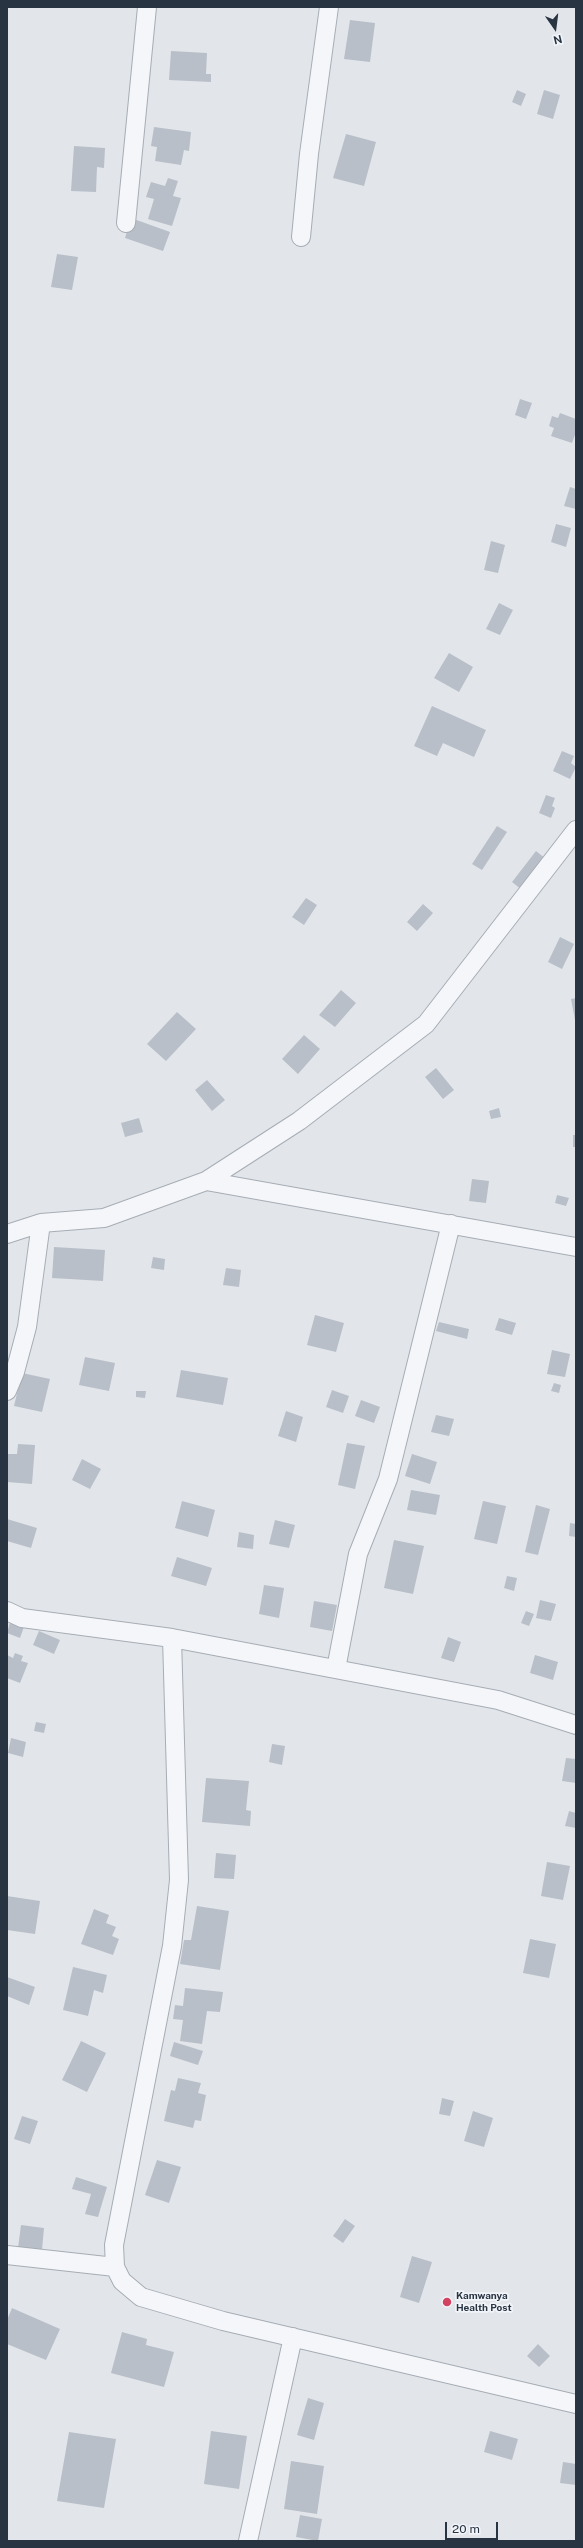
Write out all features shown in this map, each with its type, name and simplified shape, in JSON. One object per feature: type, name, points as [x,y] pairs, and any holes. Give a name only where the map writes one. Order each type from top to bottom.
[{"type":"street","points":[[126,223],[147,7]]},
{"type":"street","points":[[301,237],[309,154],[329,7]]},
{"type":"street","points":[[7,1234],[41,1223],[104,1218],[206,1180],[299,1121],[426,1024],[576,830]]},
{"type":"street","points":[[206,1180],[576,1247]]},
{"type":"street","points":[[7,1391],[15,1372],[27,1328],[41,1223]]},
{"type":"street","points":[[336,1669],[358,1554],[392,1464],[451,1224]]},
{"type":"street","points":[[7,1611],[22,1618],[172,1638],[498,1700],[576,1725]]},
{"type":"street","points":[[172,1638],[179,1880],[172,1946],[114,2245],[115,2267],[122,2282],[141,2297],[223,2321],[576,2404]]},
{"type":"street","points":[[7,2256],[115,2267]]},
{"type":"street","points":[[248,2541],[293,2337]]},
{"type":"building","points":[[350,20],[375,23],[370,62],[344,59]]},
{"type":"building","points":[[171,51],[207,53],[206,74],[211,74],[211,82],[169,80]]},
{"type":"building","points":[[517,90],[526,94],[521,106],[512,102]]},
{"type":"building","points":[[544,90],[560,95],[553,119],[537,114]]},
{"type":"building","points":[[154,127],[191,132],[189,151],[184,150],[181,165],[155,161],[157,147],[151,146]]},
{"type":"building","points":[[346,134],[376,142],[364,186],[333,178]]},
{"type":"building","points":[[74,146],[105,148],[104,168],[97,167],[96,192],[71,191]]},
{"type":"building","points":[[168,178],[178,181],[173,196],[181,198],[172,226],[148,219],[154,199],[146,197],[151,182],[165,186]]},
{"type":"building","points":[[131,218],[170,232],[163,251],[125,238]]},
{"type":"building","points":[[57,254],[78,257],[72,290],[51,287]]},
{"type":"building","points":[[520,399],[532,403],[526,419],[515,415]]},
{"type":"building","points":[[560,413],[576,419],[576,432],[572,443],[551,436],[554,428],[549,426],[552,416],[558,418]]},
{"type":"building","points":[[570,487],[576,489],[576,509],[564,506]]},
{"type":"building","points":[[556,524],[571,528],[566,547],[551,542]]},
{"type":"building","points":[[491,541],[505,545],[498,573],[484,570]]},
{"type":"building","points":[[499,603],[513,610],[500,635],[486,629]]},
{"type":"building","points":[[449,653],[473,667],[459,692],[434,678]]},
{"type":"building","points":[[432,706],[486,730],[474,757],[443,743],[437,756],[414,746]]},
{"type":"building","points":[[562,751],[574,756],[571,763],[576,767],[570,779],[553,771]]},
{"type":"building","points":[[546,795],[555,798],[552,806],[555,808],[551,818],[539,813]]},
{"type":"building","points":[[497,826],[507,832],[482,870],[472,864]]},
{"type":"building","points":[[536,851],[546,859],[522,890],[512,882]]},
{"type":"building","points":[[306,898],[317,905],[304,925],[292,917]]},
{"type":"building","points":[[423,904],[433,913],[417,931],[407,922]]},
{"type":"building","points":[[560,937],[574,944],[562,969],[548,962]]},
{"type":"building","points":[[341,990],[356,1003],[335,1027],[319,1015]]},
{"type":"building","points":[[576,998],[576,1020],[575,1020],[571,999]]},
{"type":"building","points":[[177,1012],[196,1029],[166,1061],[147,1044]]},
{"type":"building","points":[[304,1035],[320,1049],[298,1074],[282,1059]]},
{"type":"building","points":[[436,1068],[454,1090],[443,1099],[425,1077]]},
{"type":"building","points":[[207,1080],[225,1100],[212,1111],[195,1090]]},
{"type":"building","points":[[499,1108],[501,1117],[491,1119],[489,1111]]},
{"type":"building","points":[[139,1118],[143,1132],[125,1137],[121,1123]]},
{"type":"building","points":[[573,1135],[576,1135],[576,1147],[573,1147]]},
{"type":"building","points":[[472,1179],[489,1181],[486,1203],[469,1201]]},
{"type":"building","points":[[557,1195],[569,1198],[566,1206],[555,1203]]},
{"type":"building","points":[[54,1247],[105,1250],[103,1281],[52,1278]]},
{"type":"building","points":[[153,1257],[165,1259],[164,1270],[151,1268]]},
{"type":"building","points":[[226,1268],[241,1270],[239,1287],[223,1285]]},
{"type":"building","points":[[315,1315],[344,1323],[336,1352],[307,1345]]},
{"type":"building","points":[[499,1318],[516,1323],[512,1335],[495,1330]]},
{"type":"building","points":[[439,1322],[469,1329],[467,1339],[436,1331]]},
{"type":"building","points":[[552,1350],[570,1354],[565,1377],[547,1374]]},
{"type":"building","points":[[85,1357],[115,1363],[109,1391],[79,1385]]},
{"type":"building","points":[[181,1370],[228,1378],[223,1405],[176,1397]]},
{"type":"building","points":[[22,1373],[50,1379],[42,1412],[14,1406]]},
{"type":"building","points":[[554,1383],[561,1385],[559,1393],[551,1391]]},
{"type":"building","points":[[332,1390],[349,1396],[343,1413],[326,1407]]},
{"type":"building","points":[[136,1391],[146,1391],[145,1398],[136,1397]]},
{"type":"building","points":[[361,1400],[380,1407],[374,1423],[355,1416]]},
{"type":"building","points":[[286,1411],[303,1417],[296,1442],[278,1436]]},
{"type":"building","points":[[436,1415],[454,1419],[449,1436],[431,1432]]},
{"type":"building","points":[[347,1443],[365,1446],[355,1489],[338,1485]]},
{"type":"building","points":[[18,1444],[35,1445],[32,1484],[7,1482],[7,1454],[17,1454]]},
{"type":"building","points":[[412,1454],[437,1462],[430,1484],[405,1476]]},
{"type":"building","points":[[82,1459],[101,1469],[90,1489],[72,1480]]},
{"type":"building","points":[[411,1490],[440,1495],[436,1515],[407,1510]]},
{"type":"building","points":[[182,1501],[215,1510],[208,1537],[175,1528]]},
{"type":"building","points":[[483,1501],[506,1506],[497,1544],[474,1539]]},
{"type":"building","points":[[536,1505],[550,1509],[538,1555],[525,1552]]},
{"type":"building","points":[[7,1519],[37,1528],[31,1548],[7,1541]]},
{"type":"building","points":[[275,1520],[295,1525],[289,1548],[269,1544]]},
{"type":"building","points":[[570,1523],[576,1524],[576,1537],[569,1536]]},
{"type":"building","points":[[239,1532],[254,1535],[253,1549],[237,1547]]},
{"type":"building","points":[[394,1540],[424,1546],[413,1594],[384,1588]]},
{"type":"building","points":[[177,1557],[212,1568],[206,1586],[171,1576]]},
{"type":"building","points":[[507,1576],[517,1578],[514,1591],[504,1588]]},
{"type":"building","points":[[264,1585],[284,1588],[279,1618],[259,1614]]},
{"type":"building","points":[[540,1600],[556,1604],[551,1621],[536,1618]]},
{"type":"building","points":[[314,1601],[337,1605],[332,1631],[310,1627]]},
{"type":"building","points":[[526,1611],[534,1614],[529,1626],[521,1623]]},
{"type":"building","points":[[11,1619],[25,1624],[20,1638],[7,1633]]},
{"type":"building","points":[[39,1631],[60,1640],[54,1654],[33,1645]]},
{"type":"building","points":[[448,1637],[461,1642],[454,1662],[441,1658]]},
{"type":"building","points":[[15,1653],[23,1656],[21,1661],[28,1663],[20,1683],[7,1678],[7,1655],[13,1658]]},
{"type":"building","points":[[535,1655],[558,1662],[553,1680],[530,1673]]},
{"type":"building","points":[[36,1722],[46,1724],[44,1733],[34,1731]]},
{"type":"building","points":[[11,1738],[26,1742],[23,1757],[8,1753]]},
{"type":"building","points":[[272,1744],[285,1746],[282,1765],[269,1762]]},
{"type":"building","points":[[566,1758],[576,1759],[576,1783],[562,1781]]},
{"type":"building","points":[[206,1778],[249,1781],[246,1810],[251,1811],[250,1826],[202,1822]]},
{"type":"building","points":[[569,1811],[576,1813],[576,1828],[565,1826]]},
{"type":"building","points":[[216,1853],[236,1855],[234,1879],[214,1878]]},
{"type":"building","points":[[547,1862],[570,1866],[563,1900],[541,1896]]},
{"type":"building","points":[[7,1896],[40,1901],[35,1934],[7,1930]]},
{"type":"building","points":[[197,1906],[229,1911],[220,1970],[180,1964],[184,1940],[191,1940]]},
{"type":"building","points":[[94,1909],[109,1915],[106,1923],[116,1927],[112,1936],[119,1939],[113,1955],[81,1944]]},
{"type":"building","points":[[530,1939],[556,1944],[549,1978],[523,1973]]},
{"type":"building","points":[[73,1967],[107,1975],[103,1993],[94,1990],[88,2016],[63,2010]]},
{"type":"building","points":[[7,1977],[35,1987],[29,2005],[7,1996]]},
{"type":"building","points":[[185,1988],[223,1992],[220,2012],[207,2011],[202,2044],[180,2041],[183,2020],[173,2019],[175,2005],[183,2006]]},
{"type":"building","points":[[81,2041],[106,2053],[87,2092],[62,2080]]},
{"type":"building","points":[[174,2042],[203,2051],[198,2065],[170,2056]]},
{"type":"building","points":[[178,2078],[201,2083],[198,2093],[206,2095],[201,2121],[195,2120],[193,2128],[164,2121],[171,2090],[175,2091]]},
{"type":"building","points":[[442,2098],[454,2101],[450,2116],[439,2114]]},
{"type":"building","points":[[473,2111],[493,2118],[484,2147],[464,2141]]},
{"type":"building","points":[[22,2116],[38,2121],[30,2144],[14,2139]]},
{"type":"building","points":[[157,2160],[181,2167],[169,2203],[145,2195]]},
{"type":"building","points":[[76,2177],[107,2187],[98,2217],[85,2214],[91,2194],[72,2189]]},
{"type":"building","points":[[345,2219],[355,2226],[343,2243],[333,2236]]},
{"type":"building","points":[[21,2225],[44,2228],[42,2250],[18,2248]]},
{"type":"building","points":[[412,2256],[432,2262],[419,2303],[400,2297]]},
{"type":"building","points":[[12,2308],[60,2329],[46,2360],[7,2344],[7,2320]]},
{"type":"building","points":[[122,2332],[147,2339],[146,2345],[174,2352],[164,2387],[111,2373]]},
{"type":"building","points":[[538,2344],[550,2356],[539,2367],[527,2356]]},
{"type":"building","points":[[308,2398],[324,2403],[314,2440],[297,2435]]},
{"type":"building","points":[[211,2431],[247,2436],[239,2489],[204,2484]]},
{"type":"building","points":[[490,2431],[518,2439],[512,2460],[484,2452]]},
{"type":"building","points":[[69,2432],[116,2439],[104,2508],[57,2501]]},
{"type":"building","points":[[291,2461],[324,2466],[317,2514],[284,2509]]},
{"type":"building","points":[[563,2462],[576,2464],[576,2485],[560,2483]]},
{"type":"building","points":[[300,2515],[322,2519],[318,2541],[296,2537]]},
{"type":"place","name":"Kamwanya Health Post","points":[[447,2302]]}]
